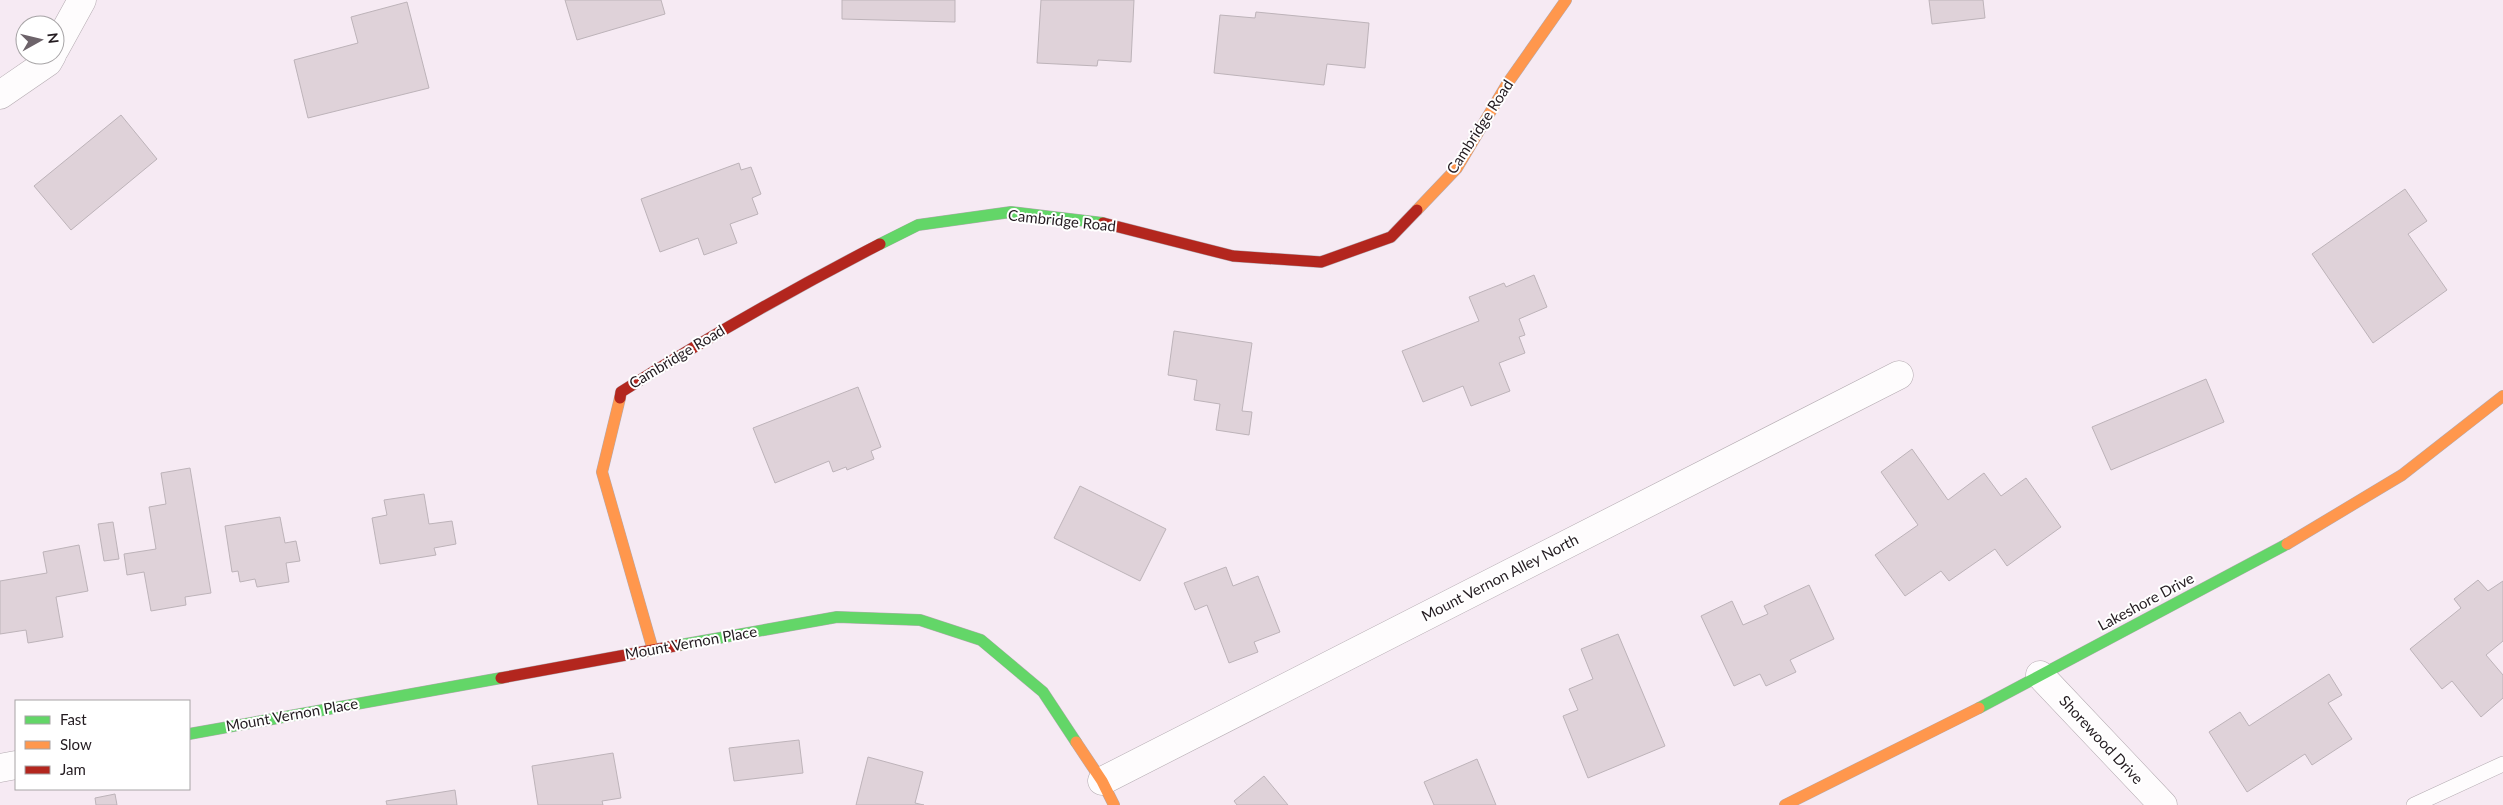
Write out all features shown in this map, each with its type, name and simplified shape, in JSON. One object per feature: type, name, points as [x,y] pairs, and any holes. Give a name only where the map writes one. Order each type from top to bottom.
[{"type":"street","points":[[65,31],[82,0]]},
{"type":"street","name":"Cambridge Road","points":[[653,650],[602,472],[621,392],[702,341],[804,284],[918,224],[1011,212],[1110,224],[1233,256],[1321,262],[1390,237],[1457,168],[1507,84],[1566,0]]},
{"type":"street","points":[[0,96],[44,65]]},
{"type":"street","name":"Mount Vernon Alley North","points":[[1105,797],[1899,375]]},
{"type":"street","name":"Lakeshore Drive","points":[[1785,805],[2040,676],[2297,539],[2402,474],[2503,396]]},
{"type":"street","name":"Mount Vernon Place","points":[[190,734],[837,617],[920,620],[981,640],[1043,692],[1105,797]]},
{"type":"street","name":"Shorewood Drive","points":[[2040,676],[2163,805]]},
{"type":"street","points":[[0,768],[15,765]]},
{"type":"lane","points":[[2414,805],[2503,764]]},
{"type":"building","points":[[565,0],[661,0],[665,14],[577,40]]},
{"type":"building","points":[[842,0],[955,0],[955,22],[842,19]]},
{"type":"building","points":[[1041,0],[1134,0],[1131,62],[1098,60],[1097,66],[1037,63]]},
{"type":"building","points":[[1929,0],[1983,0],[1985,18],[1932,24]]},
{"type":"building","points":[[407,2],[429,88],[308,118],[294,60],[358,43],[351,17]]},
{"type":"building","points":[[1256,12],[1369,23],[1365,68],[1327,64],[1324,85],[1214,73],[1220,15],[1255,18]]},
{"type":"building","points":[[121,115],[157,159],[71,230],[34,186]]},
{"type":"building","points":[[739,163],[741,170],[751,167],[761,194],[752,198],[758,214],[730,224],[737,243],[704,255],[698,238],[660,252],[641,199]]},
{"type":"building","points":[[2405,189],[2427,221],[2408,234],[2447,290],[2373,343],[2312,254]]},
{"type":"building","points":[[1534,275],[1547,307],[1519,319],[1525,335],[1519,337],[1525,353],[1499,363],[1510,391],[1471,406],[1463,386],[1423,402],[1402,351],[1479,321],[1469,297],[1504,283],[1506,287]]},
{"type":"building","points":[[1174,331],[1252,343],[1242,411],[1252,412],[1249,435],[1216,430],[1220,404],[1194,400],[1197,380],[1168,375]]},
{"type":"building","points":[[2206,379],[2224,422],[2111,470],[2092,427]]},
{"type":"building","points":[[858,387],[881,447],[871,451],[874,459],[847,470],[846,467],[833,472],[829,461],[775,483],[753,428]]},
{"type":"building","points":[[1912,449],[1948,500],[1984,473],[2001,496],[2026,478],[2061,527],[2007,566],[1995,549],[1949,581],[1941,571],[1905,596],[1875,555],[1918,525],[1881,472]]},
{"type":"building","points":[[190,468],[211,593],[185,597],[186,605],[151,611],[144,572],[127,575],[124,554],[156,549],[149,507],[166,504],[161,473]]},
{"type":"building","points":[[1080,486],[1166,529],[1140,581],[1054,538]]},
{"type":"building","points":[[424,494],[429,524],[452,521],[456,544],[434,548],[436,555],[380,564],[372,518],[387,515],[384,500]]},
{"type":"building","points":[[280,517],[285,543],[296,541],[300,561],[286,563],[289,582],[257,587],[255,579],[240,582],[238,571],[232,572],[225,526]]},
{"type":"building","points":[[113,522],[119,559],[104,561],[98,524]]},
{"type":"building","points":[[79,545],[88,591],[56,597],[63,637],[28,643],[26,630],[0,634],[0,581],[47,573],[43,552]]},
{"type":"building","points":[[1226,567],[1233,586],[1258,576],[1280,632],[1254,642],[1258,652],[1229,663],[1207,605],[1195,610],[1184,583]]},
{"type":"building","points":[[2478,580],[2488,591],[2503,581],[2503,641],[2486,655],[2503,675],[2503,698],[2481,717],[2452,681],[2442,689],[2410,649],[2461,608],[2454,599]]},
{"type":"building","points":[[1809,585],[1834,639],[1790,660],[1796,672],[1766,686],[1760,674],[1734,686],[1701,616],[1732,601],[1743,625],[1768,614],[1764,606]]},
{"type":"building","points":[[1618,634],[1665,746],[1588,778],[1563,716],[1578,710],[1569,689],[1593,679],[1581,649]]},
{"type":"building","points":[[2329,674],[2342,695],[2328,703],[2352,739],[2312,765],[2305,754],[2247,792],[2209,732],[2240,712],[2249,726]]},
{"type":"building","points":[[799,740],[803,773],[734,781],[729,748]]},
{"type":"building","points":[[613,753],[621,798],[602,801],[603,805],[538,805],[532,766]]},
{"type":"building","points":[[868,757],[923,772],[915,803],[924,805],[856,805]]},
{"type":"building","points":[[1477,759],[1496,805],[1434,805],[1424,782]]},
{"type":"building","points":[[1264,776],[1288,805],[1237,805],[1234,801]]},
{"type":"building","points":[[455,790],[457,805],[387,805],[386,801]]},
{"type":"building","points":[[115,794],[117,805],[96,805],[95,798]]},
{"type":"traffic: fast","points":[[880,244],[918,225],[1011,212],[1103,223]]},
{"type":"traffic: fast","points":[[1979,708],[2287,544]]},
{"type":"traffic: fast","points":[[680,645],[837,617],[920,620],[981,640],[1043,692],[1076,742]]},
{"type":"traffic: fast","points":[[190,734],[501,678]]},
{"type":"traffic: slow","points":[[1417,210],[1457,168],[1507,84],[1566,0]]},
{"type":"traffic: slow","points":[[2287,544],[2402,475],[2503,396]]},
{"type":"traffic: slow","points":[[620,398],[602,472],[653,650]]},
{"type":"traffic: slow","points":[[1785,805],[1979,708]]},
{"type":"traffic: slow","points":[[1076,742],[1102,781],[1114,805]]},
{"type":"traffic: jam","points":[[1103,223],[1233,256],[1321,262],[1391,237],[1417,210]]},
{"type":"traffic: jam","points":[[620,398],[621,392],[716,334],[880,244]]},
{"type":"traffic: jam","points":[[501,678],[680,645]]}]
